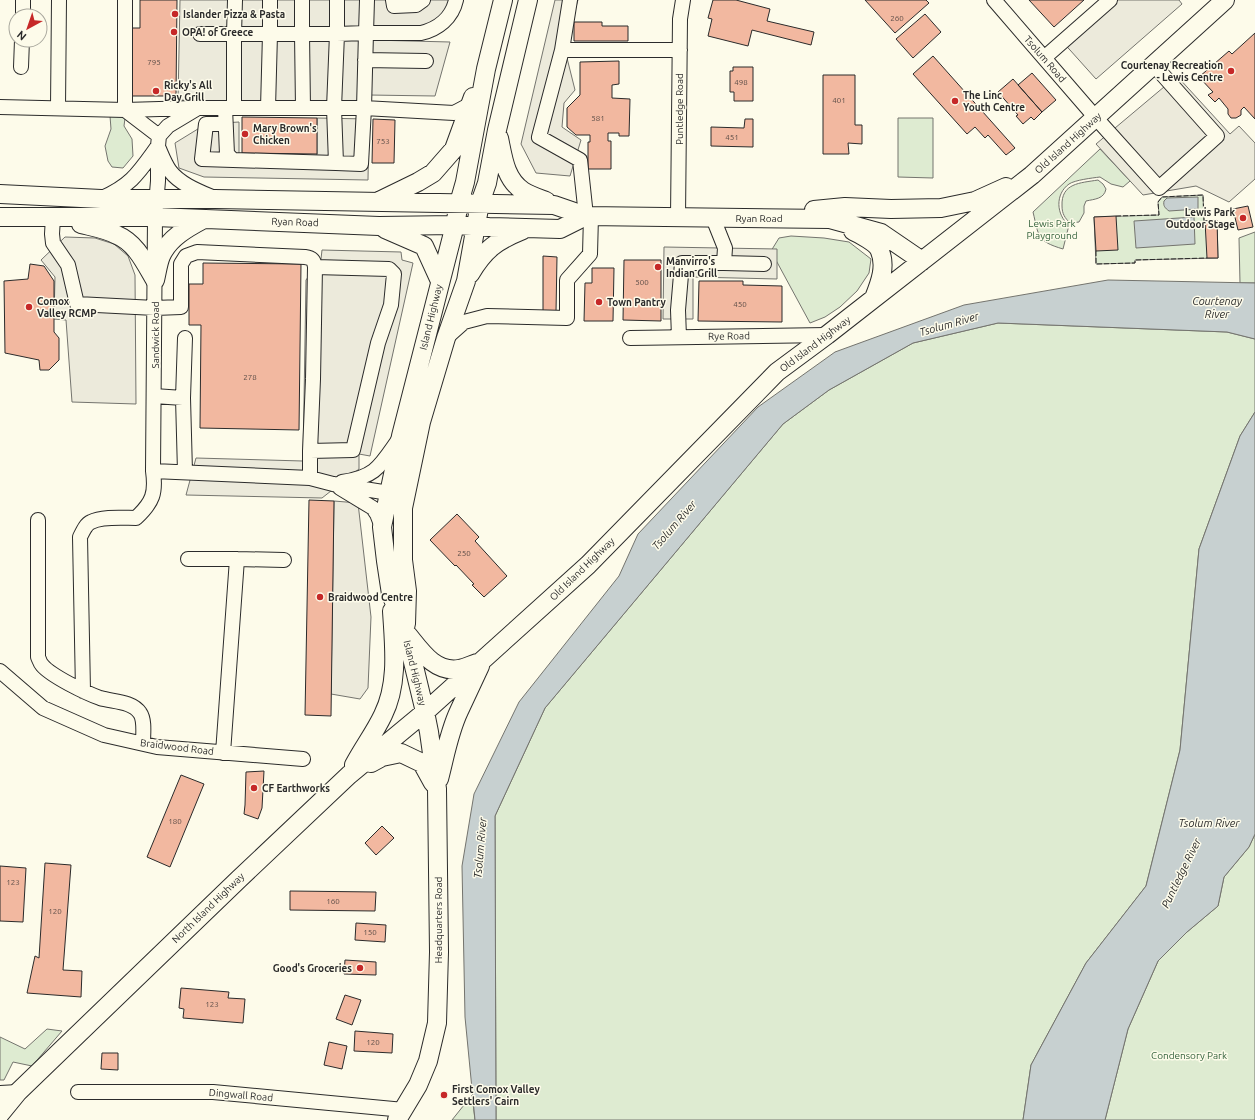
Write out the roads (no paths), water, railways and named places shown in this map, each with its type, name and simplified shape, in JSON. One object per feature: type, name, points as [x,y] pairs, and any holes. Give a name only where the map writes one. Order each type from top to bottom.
[{"type":"main road","name":"Island Highway","points":[[425,712],[406,633],[391,594],[382,527],[401,436],[465,182],[486,69],[503,0]]},
{"type":"main road","name":"Island Highway","points":[[406,633],[407,592],[403,560],[403,508],[421,422],[446,338],[466,281],[480,203],[487,183],[497,130],[529,1]]},
{"type":"main road","name":"Old Island Highway","points":[[425,712],[588,565],[778,372],[1032,175],[1154,65],[1221,1]]},
{"type":"main road","points":[[376,202],[418,182],[433,173],[454,149],[469,105],[486,69]]},
{"type":"main road","points":[[497,130],[504,163],[511,180],[523,191],[554,205]]},
{"type":"main road","points":[[713,218],[844,207],[891,209],[941,208],[975,201],[1032,175]]},
{"type":"main road","name":"Ryan Road","points":[[0,194],[101,199],[459,202],[554,205],[589,216],[830,219],[881,233],[922,261]]},
{"type":"main road","name":"Ryan Road","points":[[0,217],[155,217],[379,226],[455,225],[476,227],[560,228],[589,216]]},
{"type":"main road","points":[[53,218],[117,234],[136,250],[154,280]]},
{"type":"main road","points":[[154,280],[162,255],[169,244],[186,229],[204,219]]},
{"type":"main road","points":[[830,219],[861,235],[879,248],[882,262],[881,280],[874,298]]},
{"type":"main road","points":[[379,226],[424,246],[440,281]]},
{"type":"main road","points":[[466,281],[480,258],[492,246],[505,237],[527,228]]},
{"type":"main road","points":[[348,775],[384,714],[390,696],[394,662],[391,594]]},
{"type":"main road","points":[[406,633],[432,663],[443,668],[459,669],[482,661]]},
{"type":"main road","points":[[437,789],[455,721],[482,661]]},
{"type":"main road","name":"North Island Highway","points":[[0,1114],[18,1092],[238,879],[348,775],[425,712]]},
{"type":"main road","name":"Headquarters Road","points":[[401,1115],[418,1085],[428,1061],[437,1023],[439,952],[437,789],[425,712]]},
{"type":"main road","points":[[348,775],[382,757],[401,753],[422,763],[437,789]]},
{"type":"street","points":[[58,107],[59,0]]},
{"type":"street","points":[[125,0],[125,110],[159,141],[170,171],[178,179],[193,189],[215,199]]},
{"type":"street","points":[[233,160],[226,154],[225,124],[229,108],[235,0]]},
{"type":"street","points":[[268,108],[270,0]]},
{"type":"street","points":[[302,0],[303,108]]},
{"type":"street","points":[[336,163],[334,108],[337,0]]},
{"type":"street","points":[[225,124],[206,124],[202,159],[361,164],[367,0]]},
{"type":"street","points":[[393,0],[394,6],[416,5],[423,0]]},
{"type":"street","points":[[200,34],[421,33],[429,31],[442,24],[452,12],[456,0]]},
{"type":"street","points":[[446,338],[464,322],[486,316],[567,318],[567,280],[590,254],[589,216],[580,160],[539,137],[562,50],[570,0]]},
{"type":"street","name":"Puntledge Road","points":[[678,217],[680,19],[683,0]]},
{"type":"street","name":"Tsolum Road","points":[[994,0],[1159,188],[1218,136],[1154,65]]},
{"type":"street","points":[[1044,58],[1110,0]]},
{"type":"street","points":[[21,67],[22,48]]},
{"type":"street","points":[[562,50],[680,50]]},
{"type":"street","points":[[365,60],[426,61]]},
{"type":"street","points":[[0,107],[58,107],[125,110],[198,108],[364,108],[454,113],[469,105]]},
{"type":"street","points":[[101,199],[115,193],[133,180],[168,126],[178,118],[198,108]]},
{"type":"street","name":"Sandwick Road","points":[[83,691],[80,537],[85,527],[91,522],[102,519],[136,518],[147,508],[152,498],[155,484],[153,471],[154,280],[155,217],[159,141]]},
{"type":"street","points":[[53,218],[53,242],[68,264],[77,304],[155,308],[180,307],[181,264],[186,256],[196,252],[306,257],[310,258],[314,262],[310,478]]},
{"type":"street","points":[[713,218],[724,248],[724,263]]},
{"type":"street","points":[[678,337],[678,310],[682,263],[764,264]]},
{"type":"street","points":[[310,451],[353,450],[378,342],[391,305],[394,278],[392,271],[389,269],[315,267]]},
{"type":"street","name":"Rye Road","points":[[630,338],[827,335]]},
{"type":"street","points":[[185,338],[183,398],[185,472]]},
{"type":"street","points":[[154,396],[183,398]]},
{"type":"street","points":[[333,484],[367,476],[382,463],[401,436]]},
{"type":"street","points":[[153,471],[310,478],[333,484],[389,492],[403,508]]},
{"type":"street","points":[[333,484],[373,508],[382,527]]},
{"type":"street","points":[[38,520],[38,657],[42,665],[50,673],[83,691],[101,698],[125,704],[140,713],[142,720],[143,743]]},
{"type":"street","points":[[188,559],[284,560]]},
{"type":"street","points":[[223,753],[237,559]]},
{"type":"street","name":"Braidwood Road","points":[[0,671],[43,708],[104,735],[158,746],[223,753],[303,758]]},
{"type":"street","points":[[0,1093],[18,1092]]},
{"type":"street","name":"Dingwall Road","points":[[78,1092],[213,1092],[401,1115]]},
{"type":"water","points":[[1198,197],[1198,209],[1169,211],[1164,206],[1164,201],[1167,198]]},
{"type":"water","points":[[1194,217],[1195,244],[1136,248],[1134,221]]},
{"type":"water","name":"Courtenay River","points":[[1108,280],[1255,283],[1255,339],[1227,332],[998,323],[913,343],[829,390],[783,424],[545,708],[495,816],[496,1120],[475,1120],[465,1017],[462,866],[474,794],[519,702],[619,576],[638,534],[758,407],[835,352],[964,305]]},
{"type":"water","name":"Tsolum River","points":[[1255,412],[1255,834],[1249,847],[1224,877],[1218,906],[1187,932],[1158,961],[1128,1029],[1105,1120],[1023,1120],[1031,1065],[1086,963],[1146,886],[1180,750],[1199,549],[1240,436]]},
{"type":"place","name":"Islander Pizza & Pasta","points":[[175,14]]},
{"type":"place","name":"OPA! of Greece","points":[[174,32]]},
{"type":"place","name":"Courtenay Recreation - Lewis Centre","points":[[1231,71]]},
{"type":"place","name":"Ricky's All Day Grill","points":[[156,91]]},
{"type":"place","name":"The Linc Youth Centre","points":[[955,101]]},
{"type":"place","name":"Mary Brown's Chicken","points":[[245,134]]},
{"type":"place","name":"Lewis Park Outdoor Stage","points":[[1243,218]]},
{"type":"place","name":"Manvirro's Indian Grill","points":[[658,267]]},
{"type":"place","name":"Town Pantry","points":[[599,302]]},
{"type":"place","name":"Comox Valley RCMP","points":[[29,307]]},
{"type":"place","name":"Braidwood Centre","points":[[320,597]]},
{"type":"place","name":"CF Earthworks","points":[[254,788]]},
{"type":"place","name":"Good's Groceries","points":[[360,968]]},
{"type":"place","name":"First Comox Valley Settlers' Cairn","points":[[444,1095]]},
{"type":"park label","name":"Lewis Park Playground","points":[[1052,228]]},
{"type":"park label","name":"Condensory Park","points":[[1189,1055]]},
{"type":"water label","name":"Puntledge River","points":[[1181,873]]}]
